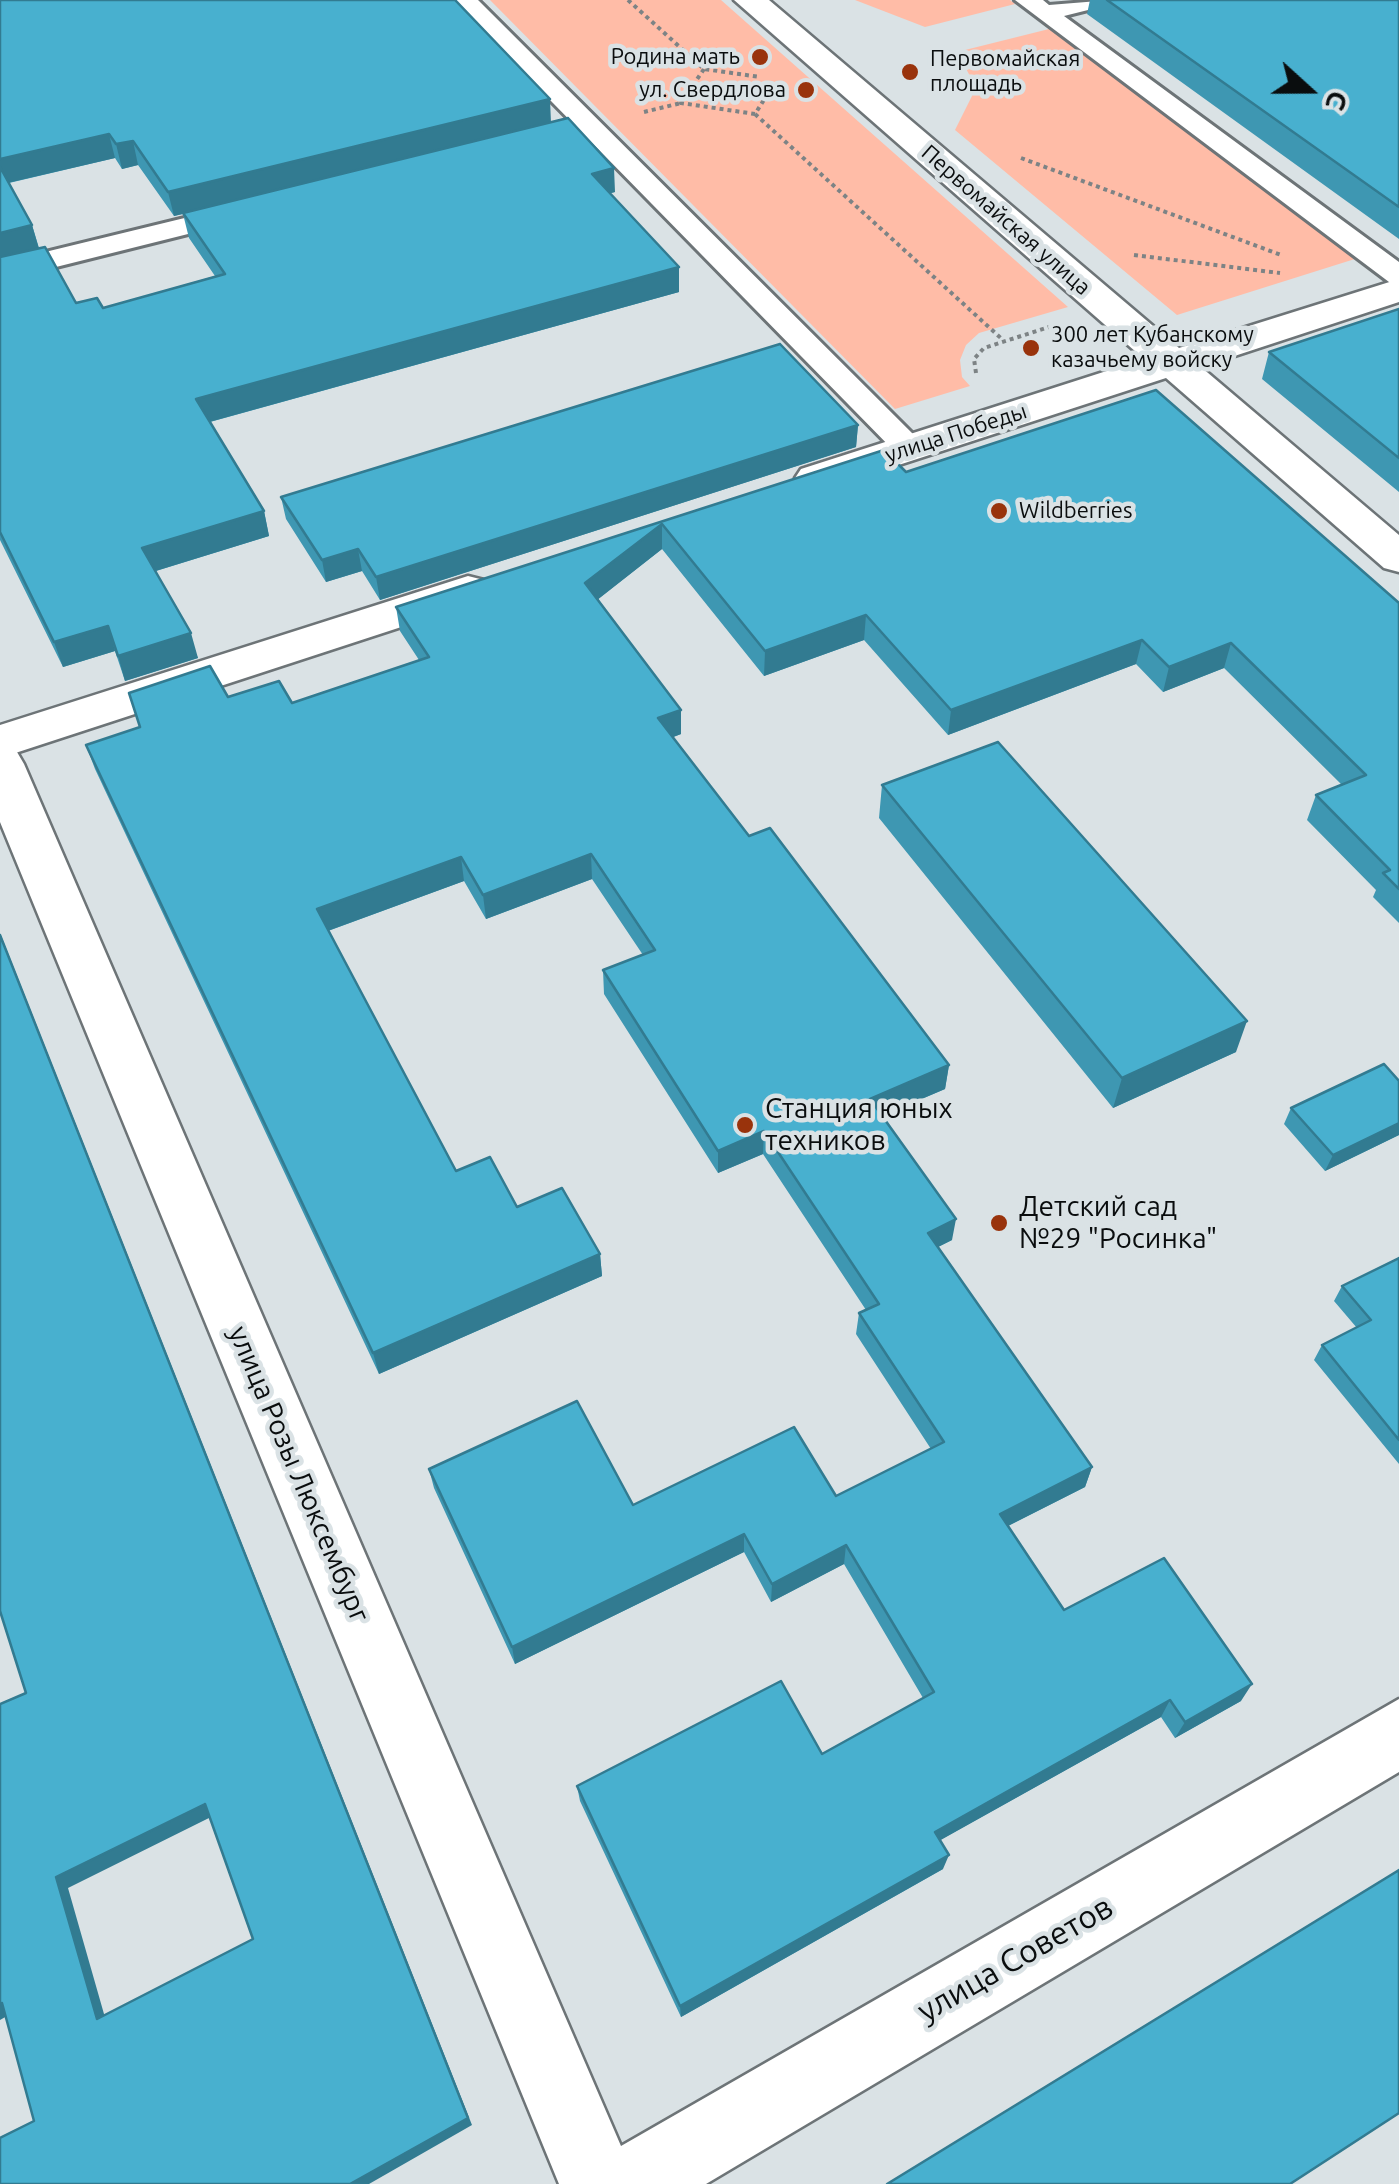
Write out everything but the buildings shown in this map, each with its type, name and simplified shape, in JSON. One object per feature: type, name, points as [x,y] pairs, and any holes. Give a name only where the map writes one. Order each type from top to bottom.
[{"type":"street","name":"Первомайская улица","points":[[750,0],[1399,558]]},
{"type":"street","name":"улица Победы","points":[[776,491],[1399,290]]},
{"type":"street","points":[[0,742],[510,577]]},
{"type":"street","name":"улица Розы Люксембург","points":[[0,764],[598,2184]]},
{"type":"street","name":"улица Советов","points":[[631,2184],[1399,1733]]},
{"type":"lane","points":[[464,0],[909,448]]},
{"type":"lane","points":[[1036,7],[1100,0]]},
{"type":"lane","points":[[1036,7],[1399,276]]},
{"type":"lane","points":[[548,136],[588,126]]},
{"type":"lane","points":[[0,272],[265,206]]},
{"type":"path","points":[[628,0],[704,69],[777,80],[755,114]]},
{"type":"path","points":[[704,69],[682,103],[755,114],[1003,340]]},
{"type":"path","points":[[1009,153],[1282,255]]},
{"type":"path","points":[[1119,253],[1288,274]]},
{"type":"path","points":[[978,377],[974,365],[978,353],[1003,340],[1064,322]]},
{"type":"shaded area","points":[[490,0],[721,0],[1068,307],[979,333],[966,345],[960,360],[962,377],[970,386],[895,409]]},
{"type":"shaded area","points":[[855,0],[1010,0],[1015,4],[925,27]]},
{"type":"shaded area","points":[[1049,29],[1358,258],[1177,315],[955,130],[972,96],[970,76],[957,52]]},
{"type":"place","name":"Родина мать","points":[[760,57]]},
{"type":"place","name":"Первомайская площадь","points":[[910,72]]},
{"type":"place","name":"ул. Свердлова","points":[[806,90]]},
{"type":"place","name":"300 лет Кубанскому казачьему войску","points":[[1031,348]]},
{"type":"place","name":"Wildberries","points":[[999,511]]},
{"type":"place","name":"Станция юных техников","points":[[745,1125]]},
{"type":"place","name":"Детский сад №29 \"Росинка\"","points":[[999,1223]]}]
